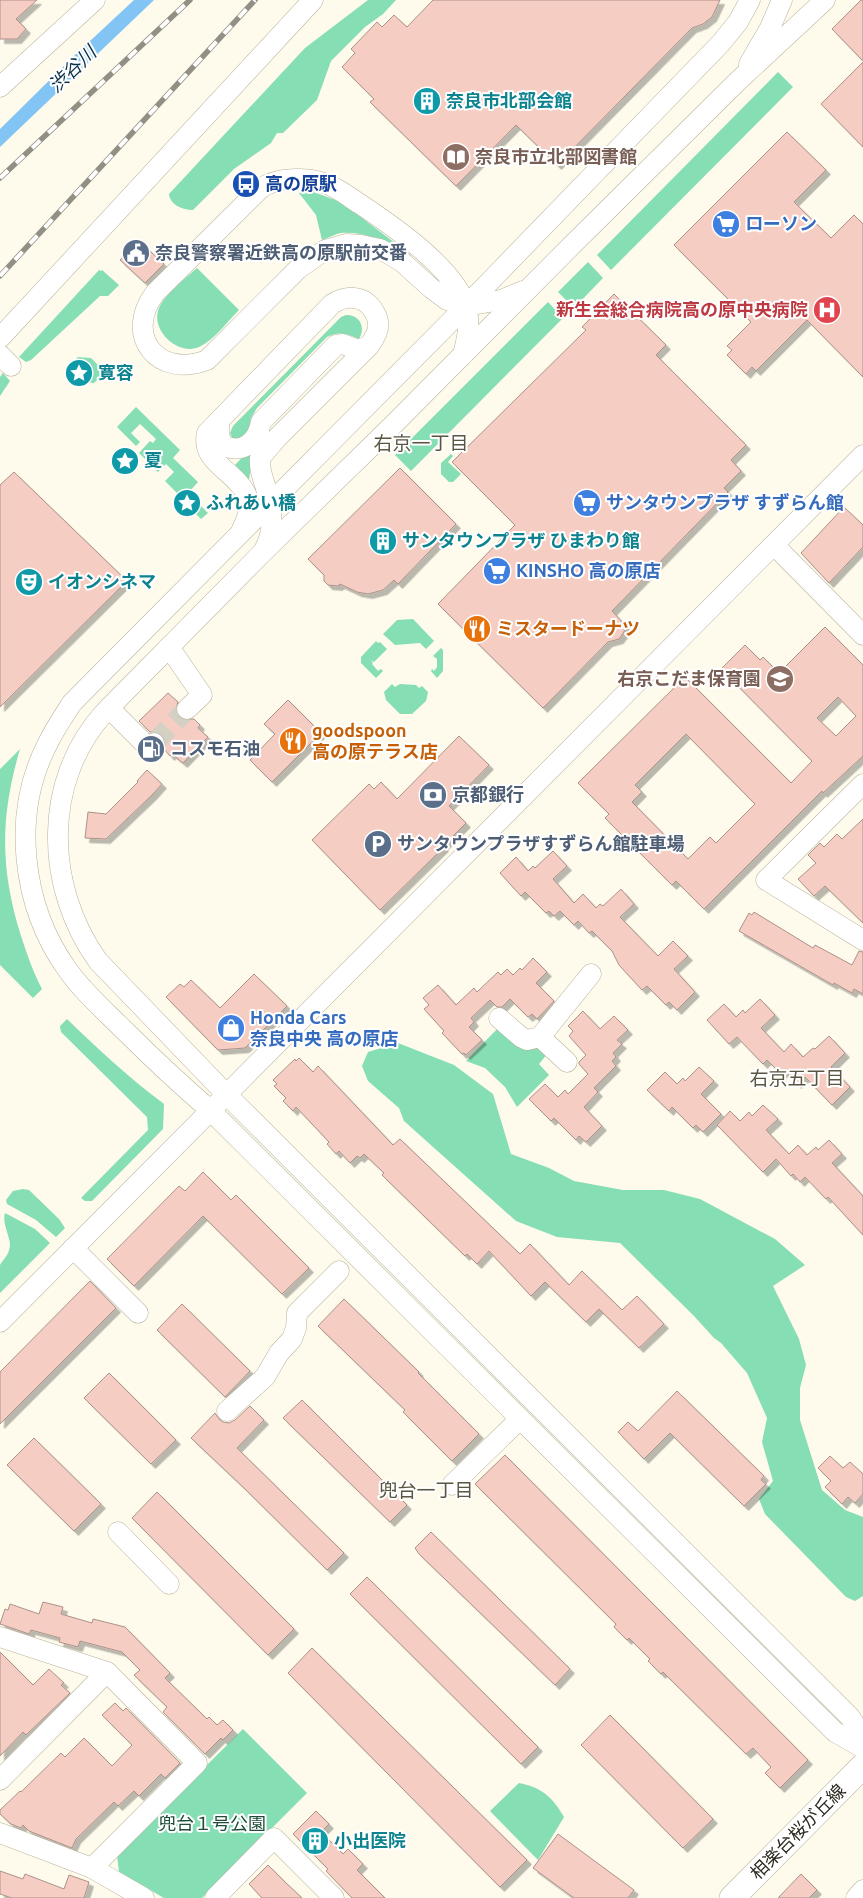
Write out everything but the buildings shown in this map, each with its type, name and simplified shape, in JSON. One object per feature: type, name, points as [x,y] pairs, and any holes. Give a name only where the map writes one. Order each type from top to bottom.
[{"type":"main road","name":"相楽台桜が丘線","points":[[732,1898],[863,1766]]},
{"type":"street","points":[[2,84],[95,0]]},
{"type":"street","points":[[284,32],[305,0]]},
{"type":"street","points":[[0,338],[313,0]]},
{"type":"street","points":[[284,32],[322,0]]},
{"type":"street","points":[[750,0],[738,22],[721,43],[466,306],[72,703],[46,746],[30,796],[26,828],[26,861],[31,888],[45,930],[58,956],[86,993],[176,1081],[210,1110],[835,1732],[863,1748]]},
{"type":"street","points":[[739,80],[770,28],[782,0]]},
{"type":"street","points":[[825,0],[739,80],[263,552],[109,708],[91,729],[72,762],[62,797],[57,837],[60,867],[66,893],[79,930],[98,961],[226,1094],[850,1717],[863,1738]]},
{"type":"street","points":[[463,355],[468,328],[466,306],[458,289],[445,273],[416,246],[380,218],[332,186],[306,180],[269,183],[253,195],[156,293],[147,306],[143,317],[144,339],[150,350],[161,359],[175,365],[186,366],[207,360],[298,269],[325,250],[346,244],[380,249],[401,261],[447,300],[466,306],[501,300],[530,288]]},
{"type":"street","points":[[445,273],[466,279],[478,279],[500,271]]},
{"type":"street","points":[[431,288],[439,306],[439,319],[434,338]]},
{"type":"street","points":[[263,552],[269,542],[272,525],[269,503],[259,464],[264,452],[369,346],[377,332],[377,317],[362,299],[349,298],[337,301],[319,316],[207,433],[206,438],[209,452],[246,492],[255,499],[269,503],[288,504],[299,501],[364,437],[393,425]]},
{"type":"street","points":[[264,452],[259,432],[261,422],[336,345],[343,344],[358,350],[369,346]]},
{"type":"street","points":[[219,421],[219,436],[224,445],[230,449],[236,450],[245,447],[259,432]]},
{"type":"street","points":[[0,1322],[863,455]]},
{"type":"street","points":[[242,530],[250,509],[246,492]]},
{"type":"street","points":[[774,545],[863,635]]},
{"type":"street","points":[[169,647],[202,695],[187,709]]},
{"type":"street","points":[[109,708],[149,748],[154,742]]},
{"type":"street","points":[[863,784],[766,880],[863,940]]},
{"type":"street","points":[[499,1018],[527,1040],[540,1037],[591,974]]},
{"type":"street","points":[[540,1037],[567,1062]]},
{"type":"street","points":[[73,1248],[138,1313]]},
{"type":"street","points":[[227,1411],[265,1377],[279,1353],[292,1339],[296,1328],[297,1313],[339,1271]]},
{"type":"street","points":[[452,1485],[520,1419]]},
{"type":"street","points":[[118,1532],[169,1584]]},
{"type":"street","points":[[0,1637],[107,1672],[197,1763],[92,1868]]},
{"type":"street","points":[[0,1780],[107,1672]]},
{"type":"street","points":[[0,1833],[92,1868],[144,1898]]},
{"type":"street","points":[[215,1898],[274,1838],[334,1898]]},
{"type":"street","points":[[856,1898],[863,1890]]},
{"type":"green space","points":[[368,0],[396,0],[383,14],[365,27],[331,61],[317,100],[283,133],[277,133],[271,143],[234,169],[193,210],[181,208],[174,204],[169,194],[305,48]]},
{"type":"green space","points":[[778,72],[793,87],[611,270],[597,255]]},
{"type":"green space","points":[[308,190],[341,202],[412,256],[387,243],[360,234],[341,233],[322,240],[316,215],[299,193]]},
{"type":"green space","points":[[588,262],[603,278],[574,308],[558,292]]},
{"type":"green space","points":[[197,268],[239,310],[205,344],[191,349],[183,348],[169,340],[159,327],[157,319],[160,305],[164,299]]},
{"type":"green space","points":[[99,270],[102,270],[119,285],[108,296],[100,296],[31,360],[26,362],[19,357]]},
{"type":"green space","points":[[548,302],[563,318],[411,471],[395,455]]},
{"type":"green space","points":[[346,315],[355,317],[360,322],[362,330],[359,339],[343,334],[327,337],[257,408],[251,418],[248,436],[234,442],[230,433],[233,426],[341,317]]},
{"type":"green space","points":[[78,357],[91,358],[105,372],[94,383],[81,382],[67,368]]},
{"type":"green space","points":[[3,373],[10,381],[0,396],[0,377]]},
{"type":"green space","points":[[136,407],[180,450],[173,458],[198,482],[188,493],[208,513],[201,519],[192,510],[196,507],[185,496],[182,498],[165,481],[174,472],[166,464],[158,472],[139,453],[150,441],[153,443],[156,439],[140,424],[131,433],[140,442],[136,446],[117,427]]},
{"type":"green space","points":[[254,445],[249,480],[235,465]]},
{"type":"green space","points":[[451,454],[453,456],[448,462],[461,474],[453,482],[449,482],[441,474],[441,463]]},
{"type":"green space","points":[[413,619],[434,641],[426,649],[420,643],[395,645],[383,634],[397,620]]},
{"type":"green space","points":[[376,641],[380,642],[387,649],[374,662],[371,660],[378,671],[381,669],[383,671],[376,678],[361,663],[361,657]]},
{"type":"green space","points":[[441,648],[443,650],[443,671],[437,678],[431,671],[432,669],[434,671],[437,667],[437,659],[433,656]]},
{"type":"green space","points":[[392,684],[395,687],[400,684],[416,685],[419,688],[422,686],[428,692],[426,701],[412,714],[400,714],[386,700],[384,692]]},
{"type":"green space","points":[[20,749],[13,774],[6,820],[6,865],[14,912],[33,970],[42,989],[33,998],[0,965],[0,769]]},
{"type":"green space","points":[[67,1019],[114,1063],[164,1104],[163,1129],[92,1201],[85,1201],[81,1198],[148,1130],[147,1117],[61,1032],[60,1026]]},
{"type":"green space","points":[[500,1026],[538,1044],[548,1053],[539,1064],[549,1075],[517,1107],[505,1087],[485,1068],[466,1061]]},
{"type":"green space","points":[[398,1043],[454,1065],[493,1094],[511,1154],[549,1168],[574,1181],[623,1190],[664,1190],[700,1199],[775,1239],[805,1265],[773,1286],[799,1339],[806,1365],[800,1388],[800,1420],[822,1490],[845,1510],[863,1517],[863,1596],[855,1601],[846,1597],[765,1514],[759,1499],[773,1481],[762,1442],[767,1418],[747,1373],[721,1343],[620,1243],[557,1237],[516,1221],[404,1121],[399,1108],[368,1081],[362,1066],[368,1052]]},
{"type":"green space","points":[[29,1190],[59,1219],[65,1228],[56,1237],[36,1220],[7,1204],[6,1200],[13,1191]]},
{"type":"green space","points":[[5,1213],[35,1229],[50,1243],[0,1293],[0,1265],[10,1247],[5,1225]]},
{"type":"green space","name":"兜台１号公園","points":[[243,1729],[307,1793],[202,1898],[164,1898],[119,1872],[117,1855]]},
{"type":"green space","points":[[519,1783],[546,1794],[564,1817],[538,1860],[490,1811]]},
{"type":"water","name":"渋谷川","points":[[134,0],[154,0],[0,147],[0,129]]},
{"type":"tunnel","points":[[154,743],[187,709]]},
{"type":"railway","points":[[0,178],[190,0]]},
{"type":"railway","points":[[0,276],[255,0]]},
{"type":"place","name":"奈良市北部会館","points":[[427,101]]},
{"type":"place","name":"奈良市立北部図書館","points":[[456,157]]},
{"type":"place","name":"高の原駅","points":[[246,184]]},
{"type":"place","name":"ローソン","points":[[726,224]]},
{"type":"place","name":"奈良警察署近鉄高の原駅前交番","points":[[136,253]]},
{"type":"place","name":"新生会総合病院高の原中央病院","points":[[827,310]]},
{"type":"place","name":"寛容","points":[[79,373]]},
{"type":"place","name":"夏","points":[[125,461]]},
{"type":"place","name":"ふれあい橋","points":[[187,503]]},
{"type":"place","name":"サンタウンプラザ すずらん館","points":[[587,503]]},
{"type":"place","name":"サンタウンプラザ ひまわり館","points":[[383,541]]},
{"type":"place","name":"KINSHO 高の原店","points":[[497,571]]},
{"type":"place","name":"イオンシネマ","points":[[29,582]]},
{"type":"place","name":"ミスタードーナツ","points":[[477,629]]},
{"type":"place","name":"右京こだま保育園","points":[[780,679]]},
{"type":"place","name":"goodspoon 高の原テラス店","points":[[293,741]]},
{"type":"place","name":"コスモ石油","points":[[151,749]]},
{"type":"place","name":"京都銀行","points":[[433,795]]},
{"type":"place","name":"サンタウンプラザすずらん館駐車場","points":[[378,844]]},
{"type":"place","name":"Honda Cars 奈良中央 高の原店","points":[[231,1028]]},
{"type":"place","name":"小出医院","points":[[315,1841]]},
{"type":"district","name":"右京一丁目","points":[[421,443]]},
{"type":"district","name":"右京五丁目","points":[[797,1078]]},
{"type":"district","name":"兜台一丁目","points":[[426,1490]]}]
